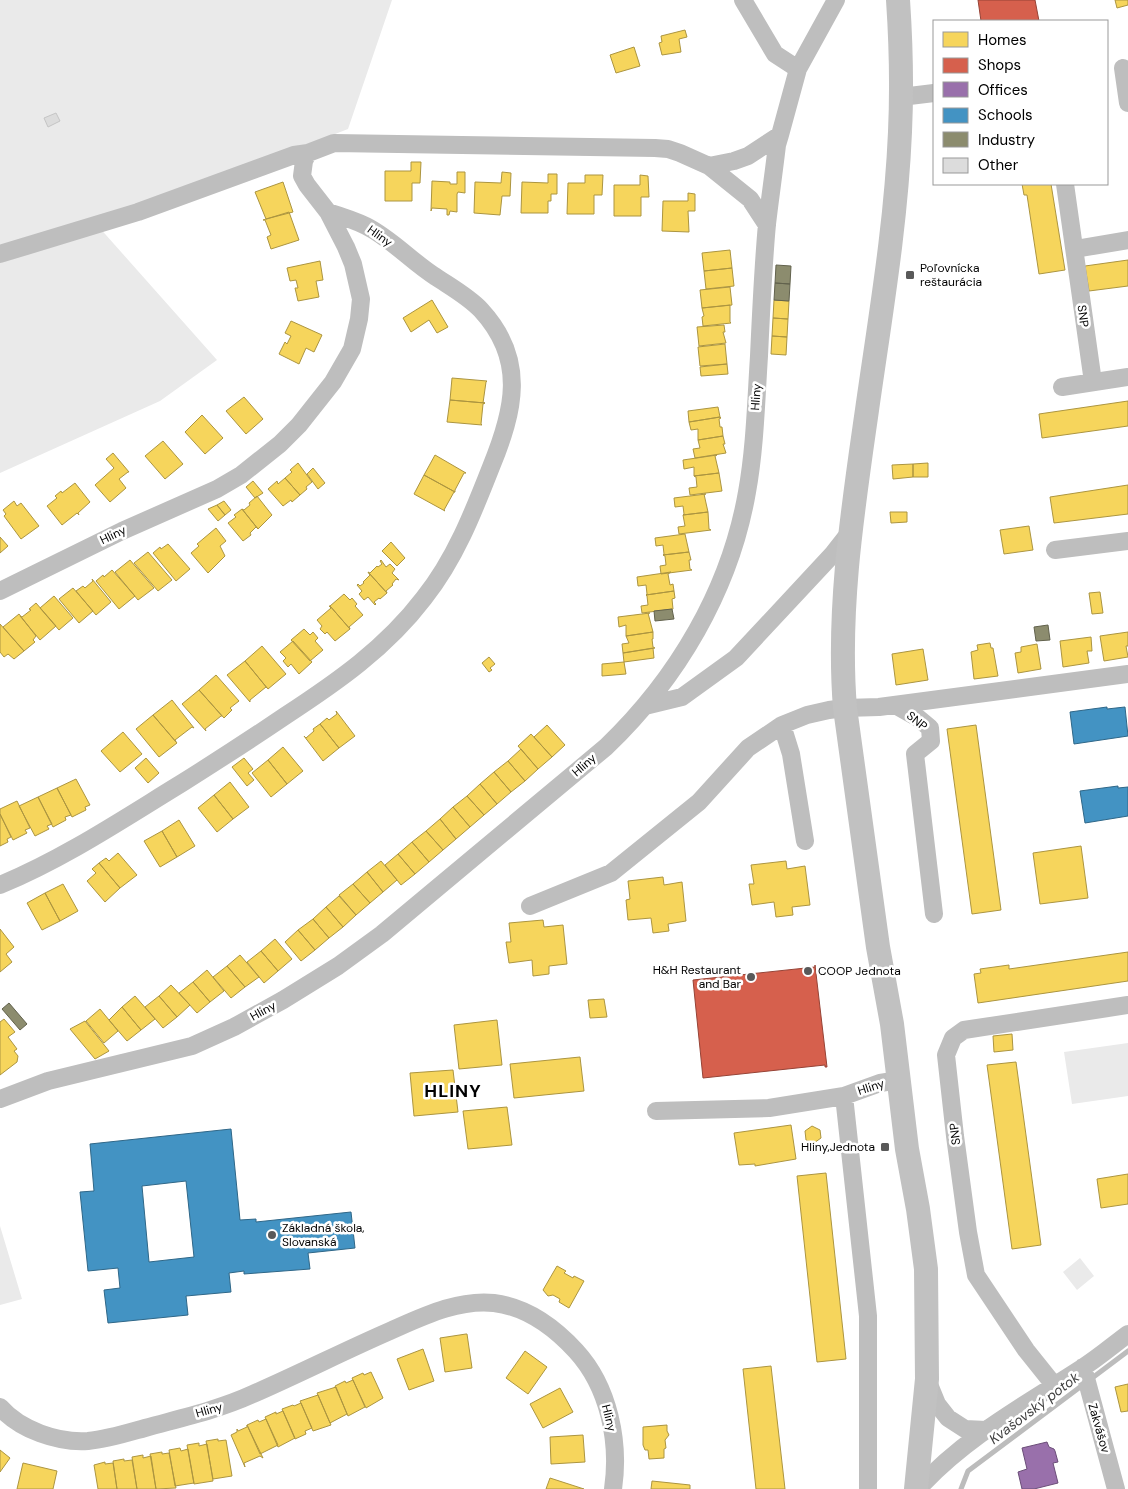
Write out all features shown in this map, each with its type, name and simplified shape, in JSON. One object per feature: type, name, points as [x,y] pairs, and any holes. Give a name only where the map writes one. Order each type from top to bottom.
[{"type":"main road","points":[[898,0],[901,96],[900,134],[891,242],[850,532],[842,669],[876,937],[892,1024],[907,1149],[926,1269],[927,1379],[917,1489]]},
{"type":"street","points":[[743,0],[775,54],[798,69]]},
{"type":"street","name":"Hliny","points":[[0,1099],[48,1081],[192,1046],[234,1027],[291,996],[338,966],[382,934],[606,747],[645,706],[679,661],[704,617],[724,575],[735,540],[747,494],[752,453],[767,225],[777,145],[798,69],[836,0]]},
{"type":"street","points":[[1119,68],[1128,103]]},
{"type":"street","points":[[901,96],[933,93]]},
{"type":"street","points":[[709,166],[748,156],[780,135]]},
{"type":"street","points":[[0,254],[138,212],[326,145],[342,142],[668,149],[709,166],[750,199],[767,225]]},
{"type":"street","name":"Hliny","points":[[0,591],[122,531],[217,489],[241,475],[280,444],[302,422],[333,382],[352,349],[359,319],[361,299],[353,264],[328,212],[307,186],[302,176],[304,161],[308,153]]},
{"type":"street","name":"SNP","points":[[1065,185],[1093,382]]},
{"type":"street","name":"Hliny","points":[[0,885],[32,872],[108,829],[230,753],[341,679],[378,648],[409,616],[442,574],[462,537],[497,454],[509,416],[512,402],[512,387],[510,360],[506,348],[488,318],[474,304],[420,267],[368,227],[349,218],[328,212]]},
{"type":"street","points":[[1074,249],[1128,240]]},
{"type":"street","points":[[1062,387],[1128,377]]},
{"type":"street","points":[[645,706],[682,696],[736,658],[832,555],[850,532]]},
{"type":"street","points":[[1055,550],[1128,541]]},
{"type":"street","name":"SNP","points":[[846,708],[895,705],[1128,674]]},
{"type":"street","name":"SNP","points":[[895,705],[918,718],[930,728],[931,741],[915,754],[934,914]]},
{"type":"street","points":[[530,906],[611,874],[699,802],[748,748],[782,725],[806,715],[846,708]]},
{"type":"street","points":[[782,725],[791,754],[805,841]]},
{"type":"street","name":"SNP","points":[[1054,1385],[1026,1350],[976,1275],[968,1232],[946,1055],[952,1038],[964,1030],[1128,1006]]},
{"type":"street","name":"Hliny","points":[[656,1111],[769,1108],[844,1096],[880,1083],[899,1080]]},
{"type":"street","name":"Hliny","points":[[844,1096],[868,1316],[868,1489]]},
{"type":"street","name":"Hliny","points":[[0,1407],[12,1419],[32,1429],[59,1438],[88,1441],[112,1437],[220,1407],[252,1395],[375,1338],[449,1308],[466,1304],[494,1303],[511,1307],[540,1319],[570,1344],[590,1369],[604,1398],[610,1418],[615,1453],[613,1489]]},
{"type":"street","points":[[917,1489],[936,1469],[986,1430],[1054,1385],[1085,1378],[1128,1334]]},
{"type":"street","name":"Zakvášov","points":[[1085,1378],[1116,1489]]},
{"type":"street","points":[[927,1379],[937,1404],[948,1418],[965,1429],[986,1430]]},
{"type":"shaded area","points":[[0,0],[392,0],[348,129],[98,226],[217,360],[160,401],[0,473]]},
{"type":"shaded area","points":[[1128,1043],[1128,1096],[1072,1104],[1064,1052]]},
{"type":"shaded area","points":[[0,1226],[22,1299],[0,1305]]},
{"type":"shaded area","points":[[1080,1258],[1094,1276],[1077,1290],[1063,1272]]},
{"type":"building: Homes","points":[[1115,0],[1128,0],[1128,5],[1117,8]]},
{"type":"building: Homes","points":[[685,30],[687,37],[679,39],[681,52],[662,55],[659,43],[662,42],[661,36]]},
{"type":"building: Homes","points":[[634,47],[640,66],[616,73],[610,55]]},
{"type":"building: Homes","points":[[411,162],[421,162],[420,183],[412,183],[412,201],[385,201],[385,171],[411,171]]},
{"type":"building: Homes","points":[[457,172],[465,172],[465,193],[458,192],[457,194],[457,212],[450,211],[449,215],[447,215],[447,209],[432,208],[431,211],[432,181],[457,184]]},
{"type":"building: Homes","points":[[502,172],[511,173],[510,196],[502,196],[500,215],[474,213],[475,182],[501,183]]},
{"type":"building: Homes","points":[[548,174],[557,174],[557,194],[551,194],[551,201],[548,201],[548,213],[521,213],[522,182],[548,183]]},
{"type":"building: Homes","points":[[585,175],[603,175],[602,195],[594,195],[594,214],[567,214],[568,183],[585,183]]},
{"type":"building: Homes","points":[[640,175],[648,176],[649,197],[641,197],[641,216],[614,216],[614,185],[640,185]]},
{"type":"building: Homes","points":[[283,182],[293,212],[266,219],[255,192]]},
{"type":"building: Homes","points":[[1022,185],[1051,185],[1065,270],[1039,274],[1027,195],[1024,195]]},
{"type":"building: Homes","points":[[688,193],[695,194],[695,211],[688,211],[689,232],[662,231],[663,201],[688,201]]},
{"type":"building: Homes","points":[[289,212],[299,240],[271,249],[267,237],[271,235],[265,220],[263,220]]},
{"type":"building: Homes","points":[[730,250],[732,268],[704,271],[702,253]]},
{"type":"building: Homes","points":[[1128,260],[1128,286],[1089,291],[1085,266]]},
{"type":"building: Homes","points":[[320,261],[323,280],[316,281],[319,297],[298,301],[295,288],[298,288],[296,280],[290,281],[287,268]]},
{"type":"building: Homes","points":[[732,268],[734,286],[706,289],[704,271]]},
{"type":"building: Homes","points":[[730,287],[732,305],[702,308],[700,290]]},
{"type":"building: Homes","points":[[432,300],[448,327],[437,333],[429,320],[411,332],[403,318]]},
{"type":"building: Homes","points":[[774,300],[789,301],[788,319],[773,318]]},
{"type":"building: Homes","points":[[730,305],[731,323],[703,326],[702,317],[704,316],[702,308]]},
{"type":"building: Homes","points":[[773,318],[788,319],[787,337],[772,336]]},
{"type":"building: Homes","points":[[291,321],[322,335],[314,352],[306,348],[299,364],[279,354],[285,342],[287,344],[291,336],[285,333]]},
{"type":"building: Homes","points":[[724,325],[725,332],[723,332],[726,343],[699,346],[697,327]]},
{"type":"building: Homes","points":[[772,336],[787,337],[786,355],[771,354]]},
{"type":"building: Homes","points":[[725,344],[727,364],[700,366],[698,347]]},
{"type":"building: Homes","points":[[727,364],[728,374],[701,376],[700,367]]},
{"type":"building: Homes","points":[[452,378],[487,381],[483,403],[450,400]]},
{"type":"building: Homes","points":[[244,397],[263,419],[246,434],[226,411]]},
{"type":"building: Homes","points":[[450,400],[485,403],[483,404],[482,425],[447,422]]},
{"type":"building: Homes","points":[[1128,401],[1128,426],[1042,438],[1039,414]]},
{"type":"building: Homes","points":[[718,407],[720,417],[689,422],[688,411]]},
{"type":"building: Homes","points":[[202,415],[223,438],[205,454],[185,432]]},
{"type":"building: Homes","points":[[720,417],[720,427],[722,427],[723,436],[698,440],[698,429],[691,430],[689,422]]},
{"type":"building: Homes","points":[[723,436],[726,453],[695,458],[693,449],[700,448],[698,440]]},
{"type":"building: Homes","points":[[163,441],[183,464],[165,479],[145,456]]},
{"type":"building: Homes","points":[[113,453],[129,472],[119,479],[126,488],[110,502],[95,485],[114,468],[106,459]]},
{"type":"building: Homes","points":[[435,455],[466,473],[464,473],[455,492],[424,475]]},
{"type":"building: Homes","points":[[717,455],[715,456],[719,473],[694,476],[694,467],[684,469],[683,460]]},
{"type":"building: Homes","points":[[298,463],[312,482],[300,495],[285,478]]},
{"type":"building: Homes","points":[[928,463],[928,477],[913,477],[913,464]]},
{"type":"building: Homes","points":[[913,464],[913,477],[893,479],[892,465]]},
{"type":"building: Homes","points":[[313,468],[325,483],[318,489],[307,474]]},
{"type":"building: Homes","points":[[719,473],[722,491],[690,495],[689,488],[697,487],[696,477],[694,476]]},
{"type":"building: Homes","points":[[424,475],[455,492],[445,511],[414,494]]},
{"type":"building: Homes","points":[[285,478],[300,495],[292,502],[291,500],[283,506],[268,489],[277,481],[278,484]]},
{"type":"building: Homes","points":[[253,481],[263,493],[255,498],[246,487]]},
{"type":"building: Homes","points":[[75,483],[90,502],[78,513],[79,515],[77,513],[62,525],[47,506],[57,498],[55,496],[61,491],[62,493]]},
{"type":"building: Homes","points":[[1128,485],[1128,514],[1054,523],[1050,497]]},
{"type":"building: Homes","points":[[704,494],[708,512],[683,515],[683,506],[675,507],[674,498]]},
{"type":"building: Homes","points":[[257,496],[272,515],[258,529],[242,509],[244,510],[250,505],[249,503]]},
{"type":"building: Homes","points":[[14,501],[17,506],[21,503],[39,526],[21,539],[4,516],[6,514],[3,510]]},
{"type":"building: Homes","points":[[224,501],[231,510],[225,515],[217,505]]},
{"type":"building: Homes","points":[[217,505],[225,515],[218,521],[208,509]]},
{"type":"building: Homes","points":[[242,509],[258,529],[256,527],[250,533],[251,535],[243,541],[228,523]]},
{"type":"building: Homes","points":[[708,512],[709,529],[711,530],[679,534],[678,527],[685,526],[683,515]]},
{"type":"building: Homes","points":[[890,512],[907,512],[907,522],[891,523]]},
{"type":"building: Homes","points":[[1029,526],[1033,550],[1004,554],[1000,530]]},
{"type":"building: Homes","points":[[216,528],[226,541],[220,546],[225,556],[208,573],[191,553],[199,546],[197,544]]},
{"type":"building: Homes","points":[[685,534],[689,552],[663,555],[663,545],[656,546],[655,538]]},
{"type":"building: Homes","points":[[0,537],[8,546],[0,553]]},
{"type":"building: Homes","points":[[391,542],[405,558],[397,566],[382,551]]},
{"type":"building: Homes","points":[[168,544],[190,569],[176,581],[153,553],[160,547],[161,549]]},
{"type":"building: Homes","points":[[148,552],[172,580],[158,591],[134,563]]},
{"type":"building: Homes","points":[[689,552],[691,560],[689,560],[690,569],[692,570],[661,574],[660,566],[666,565],[665,556],[663,555]]},
{"type":"building: Homes","points":[[130,560],[154,588],[138,600],[115,572]]},
{"type":"building: Homes","points":[[381,560],[386,567],[390,564],[395,569],[392,573],[399,580],[396,579],[393,585],[386,591],[387,593],[368,572],[370,573],[382,564]]},
{"type":"building: Homes","points":[[112,570],[135,596],[119,609],[96,581]]},
{"type":"building: Homes","points":[[368,572],[387,593],[374,602],[375,605],[368,597],[364,600],[359,594],[362,591],[357,585],[360,586],[364,583],[370,575]]},
{"type":"building: Homes","points":[[671,572],[668,574],[670,585],[673,584],[674,591],[646,595],[646,585],[638,586],[637,577]]},
{"type":"building: Homes","points":[[92,579],[111,602],[96,615],[76,591],[83,586],[85,588],[93,581]]},
{"type":"building: Homes","points":[[73,588],[93,611],[79,623],[59,599]]},
{"type":"building: Homes","points":[[674,591],[675,598],[672,599],[673,609],[642,613],[641,606],[648,605],[646,595]]},
{"type":"building: Homes","points":[[1100,592],[1103,613],[1092,614],[1089,593]]},
{"type":"building: Homes","points":[[344,594],[350,600],[352,598],[357,604],[355,606],[363,615],[349,627],[350,629],[330,606]]},
{"type":"building: Homes","points":[[54,596],[73,618],[59,630],[40,608]]},
{"type":"building: Homes","points":[[36,603],[56,626],[40,640],[20,616],[22,617],[31,610],[29,609]]},
{"type":"building: Homes","points":[[330,606],[350,629],[335,641],[327,632],[325,634],[320,629],[322,626],[317,620],[331,608]]},
{"type":"building: Homes","points":[[648,613],[653,632],[626,636],[626,625],[619,627],[618,617]]},
{"type":"building: Homes","points":[[19,614],[36,636],[33,640],[35,642],[24,651],[3,627]]},
{"type":"building: Homes","points":[[0,624],[24,651],[14,659],[8,654],[4,657],[0,652]]},
{"type":"building: Homes","points":[[304,629],[310,635],[313,632],[318,638],[315,641],[323,650],[310,661],[291,640]]},
{"type":"building: Homes","points":[[653,632],[653,647],[655,648],[623,653],[622,644],[629,643],[626,636]]},
{"type":"building: Homes","points":[[1128,632],[1128,646],[1126,646],[1128,657],[1104,661],[1100,636]]},
{"type":"building: Homes","points":[[1091,637],[1092,651],[1087,651],[1089,663],[1063,667],[1060,641]]},
{"type":"building: Homes","points":[[293,641],[312,662],[299,674],[291,664],[288,667],[283,661],[286,658],[280,652]]},
{"type":"building: Homes","points":[[990,643],[991,648],[993,648],[998,676],[974,679],[971,652],[978,650],[977,645]]},
{"type":"building: Homes","points":[[1037,644],[1041,669],[1018,673],[1015,653],[1021,652],[1021,647]]},
{"type":"building: Homes","points":[[262,646],[286,674],[268,689],[245,661]]},
{"type":"building: Homes","points":[[653,648],[654,658],[624,662],[623,653]]},
{"type":"building: Homes","points":[[923,649],[928,680],[896,685],[892,654]]},
{"type":"building: Homes","points":[[489,657],[495,664],[490,668],[492,670],[489,672],[482,663]]},
{"type":"building: Homes","points":[[245,661],[267,688],[250,700],[250,702],[227,675]]},
{"type":"building: Homes","points":[[624,662],[626,674],[602,676],[602,664]]},
{"type":"building: Homes","points":[[216,675],[239,701],[230,708],[232,710],[224,718],[199,690]]},
{"type":"building: Homes","points":[[199,690],[222,716],[205,729],[206,731],[182,704]]},
{"type":"building: Homes","points":[[172,700],[194,728],[192,727],[175,740],[176,742],[153,715]]},
{"type":"building: Homes","points":[[336,711],[355,736],[339,748],[320,724],[327,718],[329,720],[337,714]]},
{"type":"building: Homes","points":[[153,715],[177,743],[159,757],[136,729]]},
{"type":"building: Homes","points":[[320,724],[339,748],[323,761],[304,736],[306,738]]},
{"type":"building: Homes","points":[[547,725],[565,745],[552,757],[534,737]]},
{"type":"building: Homes","points":[[976,725],[1001,910],[972,914],[947,729]]},
{"type":"building: Homes","points":[[123,732],[142,754],[120,772],[101,751]]},
{"type":"building: Homes","points":[[531,734],[552,757],[538,769],[518,746]]},
{"type":"building: Homes","points":[[283,747],[303,771],[287,784],[268,760]]},
{"type":"building: Homes","points":[[521,749],[538,769],[525,781],[508,761]]},
{"type":"building: Homes","points":[[146,758],[159,773],[148,783],[135,768]]},
{"type":"building: Homes","points":[[244,758],[253,769],[248,773],[254,780],[247,786],[232,767]]},
{"type":"building: Homes","points":[[268,760],[287,784],[271,797],[252,773]]},
{"type":"building: Homes","points":[[508,761],[525,781],[511,792],[494,772]]},
{"type":"building: Homes","points":[[494,772],[511,792],[497,804],[480,784]]},
{"type":"building: Homes","points":[[76,779],[90,805],[85,807],[86,810],[72,817],[57,788]]},
{"type":"building: Homes","points":[[230,782],[249,807],[233,819],[214,795]]},
{"type":"building: Homes","points":[[480,784],[497,804],[484,815],[467,796]]},
{"type":"building: Homes","points":[[57,788],[71,815],[65,817],[66,820],[53,827],[38,797]]},
{"type":"building: Homes","points":[[214,795],[233,819],[217,832],[198,808]]},
{"type":"building: Homes","points":[[467,796],[484,815],[470,827],[453,807]]},
{"type":"building: Homes","points":[[38,797],[52,824],[47,826],[49,829],[35,836],[19,806]]},
{"type":"building: Homes","points":[[17,801],[30,828],[25,830],[27,833],[13,840],[0,814],[0,809]]},
{"type":"building: Homes","points":[[453,807],[470,827],[456,839],[440,819]]},
{"type":"building: Homes","points":[[0,814],[11,837],[7,839],[8,842],[0,846]]},
{"type":"building: Homes","points":[[440,819],[456,839],[443,850],[426,831]]},
{"type":"building: Homes","points":[[179,820],[195,846],[177,857],[162,831]]},
{"type":"building: Homes","points":[[162,831],[177,857],[160,867],[144,841]]},
{"type":"building: Homes","points":[[426,831],[443,850],[429,862],[412,842]]},
{"type":"building: Homes","points":[[412,842],[429,862],[415,874],[398,854]]},
{"type":"building: Homes","points":[[1081,846],[1088,898],[1040,904],[1033,853]]},
{"type":"building: Homes","points":[[118,853],[137,875],[120,888],[99,863],[106,858],[109,861]]},
{"type":"building: Homes","points":[[398,854],[415,874],[401,885],[385,865]]},
{"type":"building: Homes","points":[[381,861],[397,880],[383,892],[367,872]]},
{"type":"building: Homes","points":[[786,861],[787,869],[805,866],[810,905],[792,907],[793,915],[776,917],[774,902],[752,905],[749,884],[754,884],[751,865]]},
{"type":"building: Homes","points":[[99,863],[120,888],[105,902],[87,881],[96,873],[92,869]]},
{"type":"building: Homes","points":[[367,872],[383,892],[370,903],[353,884]]},
{"type":"building: Homes","points":[[663,877],[664,885],[682,882],[686,921],[668,924],[669,931],[653,933],[651,918],[628,920],[626,900],[630,899],[628,881]]},
{"type":"building: Homes","points":[[63,884],[78,911],[60,921],[45,893]]},
{"type":"building: Homes","points":[[353,884],[370,903],[356,915],[339,895]]},
{"type":"building: Homes","points":[[45,893],[60,921],[42,930],[27,903]]},
{"type":"building: Homes","points":[[339,896],[356,915],[343,927],[326,907]]},
{"type":"building: Homes","points":[[326,907],[343,927],[329,938],[313,919]]},
{"type":"building: Homes","points":[[313,919],[329,938],[315,950],[298,930]]},
{"type":"building: Homes","points":[[543,920],[544,927],[563,925],[567,964],[549,966],[549,974],[533,976],[532,960],[509,963],[506,942],[511,942],[509,923]]},
{"type":"building: Homes","points":[[0,929],[14,947],[6,954],[12,962],[0,972]]},
{"type":"building: Homes","points":[[298,930],[315,950],[301,961],[285,942]]},
{"type":"building: Homes","points":[[275,939],[292,959],[278,971],[261,951]]},
{"type":"building: Homes","points":[[261,951],[278,971],[264,983],[247,962]]},
{"type":"building: Homes","points":[[1128,952],[1128,981],[978,1003],[974,974],[981,973],[980,969],[1009,965],[1009,969]]},
{"type":"building: Homes","points":[[240,955],[259,977],[245,987],[227,966]]},
{"type":"building: Homes","points":[[227,966],[245,987],[231,998],[213,977]]},
{"type":"building: Homes","points":[[207,970],[224,991],[210,1002],[193,982]]},
{"type":"building: Homes","points":[[193,982],[210,1002],[197,1013],[179,993]]},
{"type":"building: Homes","points":[[171,985],[190,1005],[177,1017],[159,996]]},
{"type":"building: Homes","points":[[135,996],[155,1019],[141,1030],[122,1007]]},
{"type":"building: Homes","points":[[159,996],[177,1017],[163,1028],[145,1007]]},
{"type":"building: Homes","points":[[604,999],[607,1017],[590,1018],[588,1000]]},
{"type":"building: Homes","points":[[122,1007],[141,1030],[127,1041],[109,1020]]},
{"type":"building: Homes","points":[[100,1009],[118,1031],[104,1043],[86,1021]]},
{"type":"building: Homes","points":[[4,1019],[15,1032],[8,1037],[17,1049],[14,1051],[18,1056],[17,1062],[0,1075],[0,1022]]},
{"type":"building: Homes","points":[[497,1020],[502,1065],[459,1069],[454,1025]]},
{"type":"building: Homes","points":[[85,1021],[109,1051],[95,1059],[70,1029]]},
{"type":"building: Homes","points":[[1012,1034],[1013,1050],[994,1052],[993,1036]]},
{"type":"building: Homes","points":[[580,1057],[584,1091],[514,1098],[510,1064]]},
{"type":"building: Homes","points":[[1016,1062],[1041,1245],[1012,1249],[987,1065]]},
{"type":"building: Homes","points":[[453,1070],[458,1112],[414,1116],[410,1073]]},
{"type":"building: Homes","points":[[507,1107],[512,1145],[468,1149],[463,1111]]},
{"type":"building: Homes","points":[[791,1125],[796,1159],[755,1166],[755,1164],[739,1165],[734,1133]]},
{"type":"building: Homes","points":[[812,1126],[820,1130],[821,1138],[814,1143],[806,1140],[805,1131]]},
{"type":"building: Homes","points":[[826,1173],[846,1359],[817,1362],[797,1176]]},
{"type":"building: Homes","points":[[1128,1174],[1128,1204],[1101,1208],[1097,1179]]},
{"type":"building: Homes","points":[[557,1266],[573,1278],[574,1276],[584,1281],[569,1308],[559,1302],[560,1299],[553,1295],[548,1296],[543,1290]]},
{"type":"building: Homes","points":[[467,1334],[472,1368],[445,1372],[440,1338]]},
{"type":"building: Homes","points":[[423,1349],[434,1381],[409,1390],[397,1359]]},
{"type":"building: Homes","points":[[525,1351],[547,1367],[528,1394],[506,1378]]},
{"type":"building: Homes","points":[[771,1366],[785,1489],[756,1489],[743,1369]]},
{"type":"building: Homes","points":[[371,1372],[383,1398],[366,1408],[352,1378]]},
{"type":"building: Homes","points":[[353,1380],[365,1407],[348,1416],[335,1386],[345,1381],[346,1383]]},
{"type":"building: Homes","points":[[1128,1384],[1128,1411],[1121,1412],[1115,1387]]},
{"type":"building: Homes","points":[[336,1387],[347,1414],[330,1423],[317,1393]]},
{"type":"building: Homes","points":[[560,1388],[573,1412],[543,1428],[530,1404]]},
{"type":"building: Homes","points":[[318,1395],[331,1425],[313,1431],[300,1401]]},
{"type":"building: Homes","points":[[301,1403],[312,1428],[305,1431],[306,1434],[295,1439],[282,1409]]},
{"type":"building: Homes","points":[[283,1411],[295,1438],[278,1447],[265,1417]]},
{"type":"building: Homes","points":[[266,1419],[278,1445],[260,1454],[247,1425]]},
{"type":"building: Homes","points":[[247,1425],[263,1458],[260,1456],[244,1463],[245,1467],[231,1435],[237,1432],[237,1429],[238,1431],[247,1427]]},
{"type":"building: Homes","points":[[667,1425],[669,1435],[665,1440],[664,1458],[649,1459],[648,1450],[645,1450],[643,1445],[643,1427]]},
{"type":"building: Homes","points":[[583,1435],[585,1462],[551,1464],[550,1437]]},
{"type":"building: Homes","points":[[218,1439],[218,1441],[226,1440],[232,1476],[213,1479],[206,1441]]},
{"type":"building: Homes","points":[[199,1443],[199,1446],[207,1444],[213,1481],[194,1484],[187,1445]]},
{"type":"building: Homes","points":[[180,1448],[181,1451],[188,1449],[194,1483],[175,1486],[169,1450]]},
{"type":"building: Homes","points":[[0,1450],[10,1458],[0,1472]]},
{"type":"building: Homes","points":[[162,1452],[162,1454],[169,1453],[176,1488],[156,1489],[150,1454]]},
{"type":"building: Homes","points":[[143,1455],[143,1458],[151,1456],[156,1489],[137,1489],[132,1457]]},
{"type":"building: Homes","points":[[124,1459],[124,1461],[132,1460],[137,1489],[117,1489],[113,1461]]},
{"type":"building: Homes","points":[[105,1462],[105,1464],[113,1463],[117,1489],[98,1489],[94,1465]]},
{"type":"building: Homes","points":[[23,1463],[57,1471],[53,1489],[17,1489]]},
{"type":"building: Homes","points":[[550,1478],[584,1489],[546,1489]]},
{"type":"building: Homes","points":[[652,1481],[690,1485],[690,1489],[651,1489]]},
{"type":"building: Shops","points":[[978,0],[1035,0],[1039,20],[981,20]]},
{"type":"building: Shops","points":[[815,965],[827,1067],[825,1065],[703,1078],[693,980],[815,967]]},
{"type":"building: Offices","points":[[1047,1442],[1049,1447],[1054,1449],[1058,1462],[1053,1463],[1058,1483],[1034,1489],[1022,1489],[1018,1472],[1027,1469],[1022,1448]]},
{"type":"building: Schools","points":[[1107,707],[1107,709],[1125,707],[1128,736],[1074,744],[1070,712]]},
{"type":"building: Schools","points":[[1118,786],[1118,788],[1128,787],[1128,816],[1085,823],[1080,791]]},
{"type":"building: Schools","name":"Základná škola, Slovanská","points":[[231,1129],[240,1220],[256,1219],[256,1222],[351,1212],[355,1248],[308,1253],[310,1269],[244,1274],[244,1271],[229,1273],[231,1292],[186,1296],[188,1315],[108,1323],[104,1290],[120,1288],[118,1268],[88,1271],[80,1192],[94,1191],[90,1144]],"holes":[[[186,1181],[194,1257],[149,1262],[142,1186]]]},
{"type":"building: Industry","points":[[776,265],[791,266],[790,284],[775,283]]},
{"type":"building: Industry","points":[[775,283],[790,284],[789,301],[774,300]]},
{"type":"building: Industry","points":[[672,609],[674,619],[655,621],[654,611]]},
{"type":"building: Industry","points":[[1048,625],[1050,640],[1036,641],[1034,627]]},
{"type":"building: Industry","points":[[9,1003],[27,1024],[20,1030],[2,1009]]},
{"type":"building: Other","points":[[56,113],[60,121],[48,127],[44,118]]},
{"type":"waterway","name":"Kvašovský potok","points":[[961,1489],[968,1471],[1128,1351]]},
{"type":"place","name":"Poľovnícka reštaurácia","points":[[910,275]]},
{"type":"place","name":"COOP Jednota","points":[[808,971]]},
{"type":"place","name":"H&H Restaurant and Bar","points":[[751,977]]},
{"type":"place","name":"Hliny,Jednota","points":[[885,1147]]},
{"type":"place","name":"Základná škola, Slovanská","points":[[272,1235]]},
{"type":"district","name":"HLINY","points":[[453,1091]]}]
